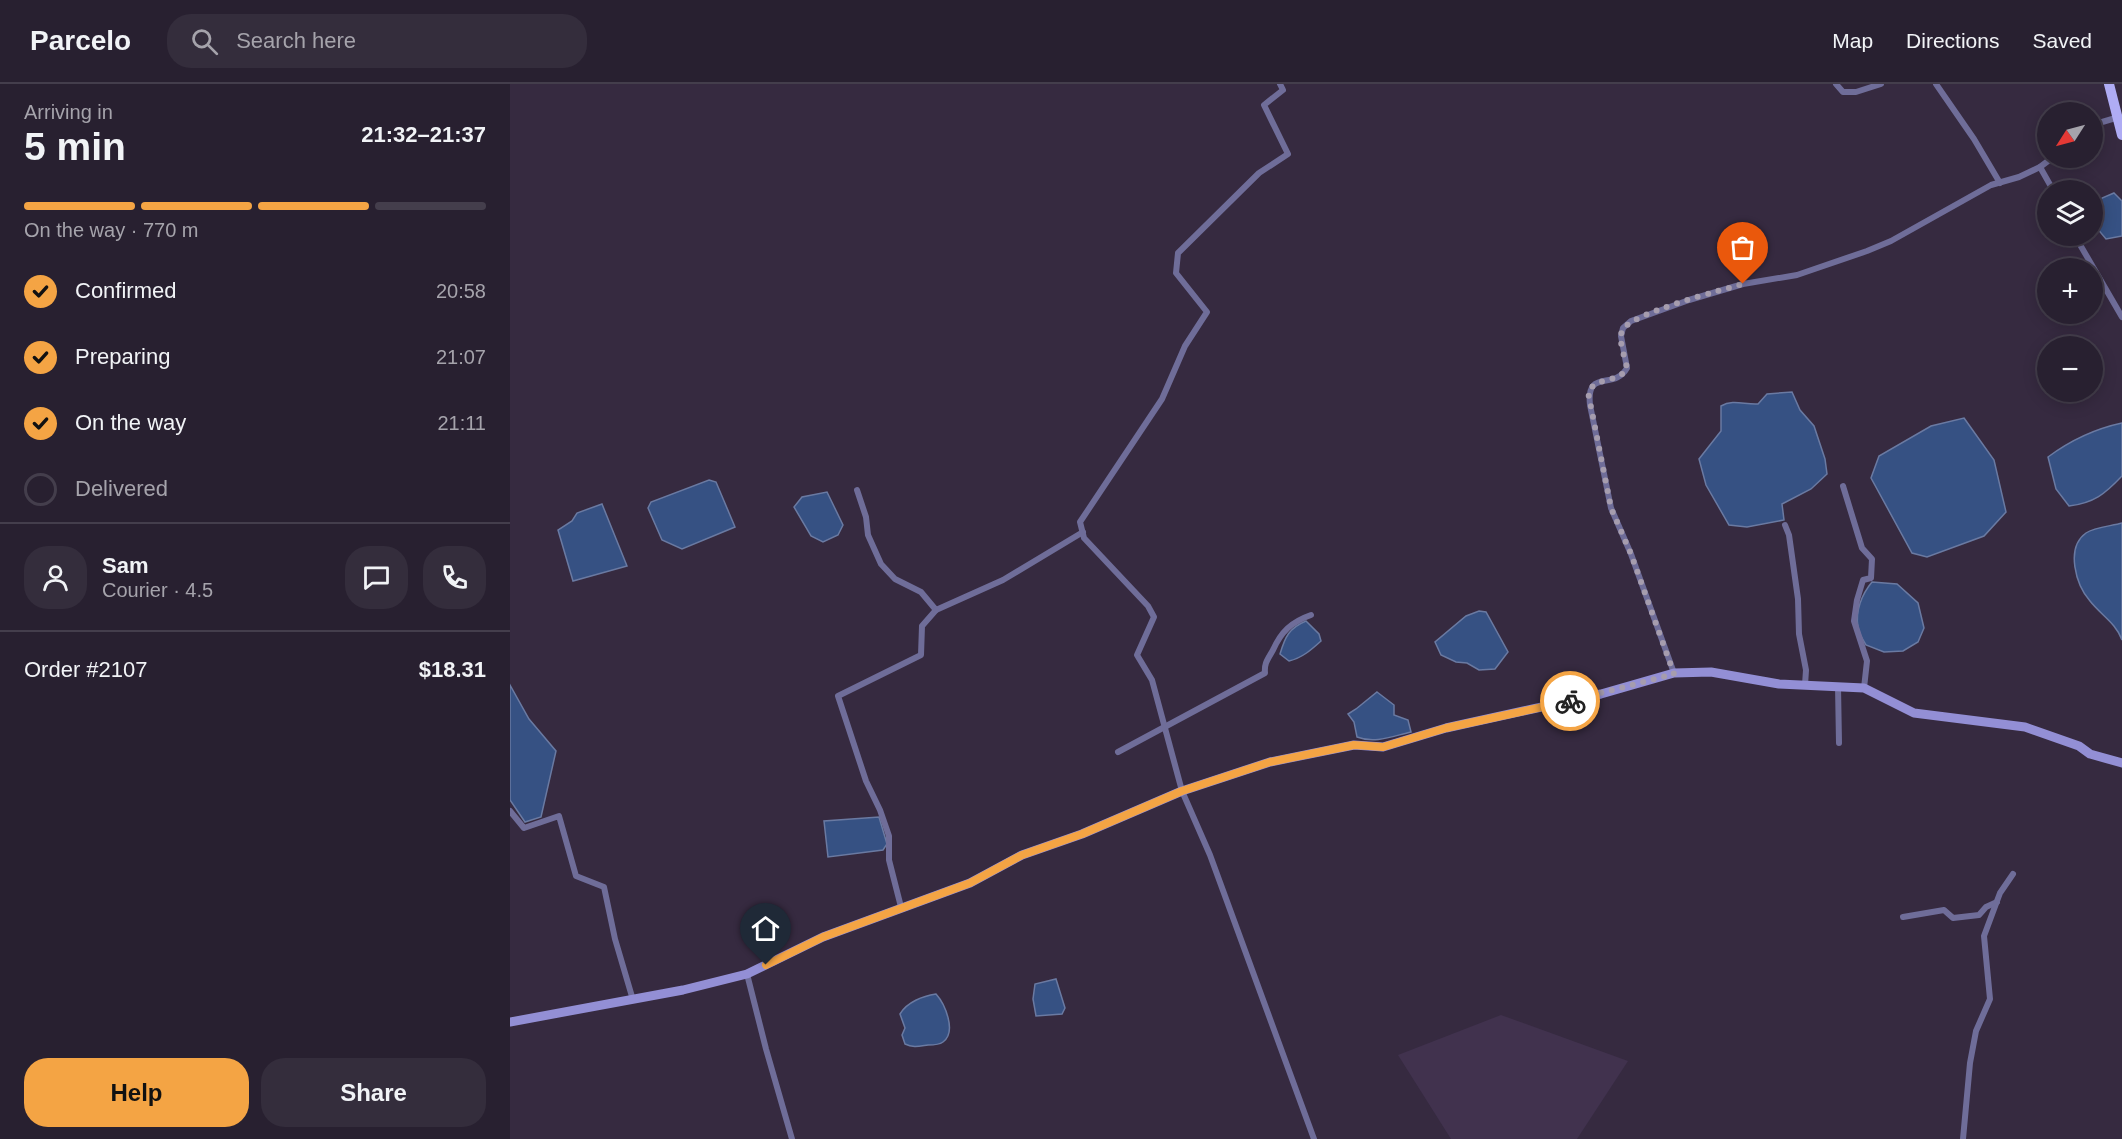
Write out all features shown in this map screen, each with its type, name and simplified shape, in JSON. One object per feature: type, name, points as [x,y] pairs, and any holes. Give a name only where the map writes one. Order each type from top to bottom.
[{"type":"main road","points":[[2109,84],[2120,116],[2122,135]]},
{"type":"main road","points":[[510,1022],[683,990],[747,974],[823,937],[901,907],[929,900],[970,883],[1022,855],[1082,834],[1182,791],[1270,762],[1354,745],[1383,747],[1446,728],[1600,694],[1674,674],[1711,672],[1779,684],[1864,688],[1914,713],[2025,727],[2079,746],[2090,754],[2122,763]]},
{"type":"street","points":[[1280,84],[1283,90],[1264,105],[1288,154],[1259,173],[1178,254],[1176,273],[1207,312],[1185,346],[1162,399],[1080,522],[1084,538],[1148,606],[1154,617],[1137,655],[1152,680],[1163,728],[1182,791],[1210,855],[1314,1139]]},
{"type":"street","points":[[1836,84],[1843,92],[1856,92],[1881,84]]},
{"type":"street","points":[[1936,84],[2000,183]]},
{"type":"street","points":[[2103,121],[2120,116]]},
{"type":"street","points":[[1674,674],[1631,554],[1611,508],[1588,392],[1591,386],[1601,381],[1612,380],[1625,372],[1627,368],[1621,336],[1623,328],[1631,321],[1689,300],[1743,284],[1797,275],[1868,251],[1891,241],[1991,185],[2019,177],[2038,168]]},
{"type":"street","points":[[2080,246],[2122,316]]},
{"type":"street","points":[[1844,486],[1862,548],[1872,559],[1871,578],[1863,580],[1854,621],[1867,661],[1864,688]]},
{"type":"street","points":[[857,490],[866,517],[868,536],[881,564],[895,579],[921,592],[936,610]]},
{"type":"street","points":[[1785,525],[1789,535],[1798,599],[1799,634],[1806,670],[1805,685]]},
{"type":"street","points":[[901,907],[889,860],[889,836],[866,781],[838,696],[921,655],[922,626],[936,610],[1003,580],[1083,532]]},
{"type":"street","points":[[1118,752],[1265,672],[1264,664],[1280,635],[1298,620],[1311,615]]},
{"type":"street","points":[[1838,686],[1839,743]]},
{"type":"street","points":[[510,811],[524,828],[559,816],[576,876],[604,887],[615,939],[633,1000]]},
{"type":"street","points":[[1963,1139],[1970,1063],[1976,1031],[1990,999],[1984,936],[2000,893],[2013,874]]},
{"type":"street","points":[[1904,917],[1944,910],[1953,918],[1979,915],[1986,907],[1997,902]]},
{"type":"street","points":[[747,974],[792,1139]]},
{"type":"shaded area","points":[[1501,1015],[1628,1061],[1577,1139],[1451,1139],[1398,1055]]},
{"type":"water","points":[[2114,193],[2122,201],[2122,236],[2106,239],[2103,235],[2103,198]]},
{"type":"water","points":[[1792,392],[1800,410],[1814,426],[1825,459],[1827,474],[1811,489],[1782,504],[1784,520],[1747,527],[1729,525],[1706,485],[1699,459],[1721,431],[1721,406],[1735,403],[1758,404],[1767,394]]},
{"type":"water","points":[[1964,418],[1994,460],[2006,512],[1984,536],[1927,557],[1912,553],[1871,478],[1879,456],[1931,426]]},
{"type":"water","points":[[2122,423],[2122,476],[2098,497],[2085,503],[2069,506],[2056,489],[2048,457],[2083,436]]},
{"type":"water","points":[[709,480],[716,482],[735,527],[682,549],[662,540],[648,508],[651,502]]},
{"type":"water","points":[[827,492],[843,525],[838,535],[823,542],[811,536],[794,507],[802,497]]},
{"type":"water","points":[[602,504],[627,566],[573,581],[558,530],[572,521],[577,513]]},
{"type":"water","points":[[2122,523],[2122,640],[2112,624],[2085,594],[2077,576],[2074,557],[2080,540],[2086,533]]},
{"type":"water","points":[[1872,582],[1897,584],[1918,603],[1924,628],[1918,642],[1903,651],[1884,652],[1866,645],[1860,634],[1857,621],[1858,609],[1862,597]]},
{"type":"water","points":[[1479,611],[1486,612],[1508,652],[1495,669],[1479,670],[1467,663],[1456,662],[1441,655],[1435,642],[1466,616]]},
{"type":"water","points":[[1306,621],[1319,634],[1321,641],[1302,656],[1289,661],[1280,654],[1284,643],[1292,630]]},
{"type":"water","points":[[510,685],[529,719],[556,751],[541,817],[525,822],[510,800]]},
{"type":"water","points":[[1377,692],[1394,705],[1394,715],[1408,720],[1411,732],[1377,740],[1357,737],[1354,722],[1348,714]]},
{"type":"water","points":[[879,817],[887,844],[883,850],[828,857],[824,821]]},
{"type":"water","points":[[1056,979],[1065,1008],[1062,1014],[1036,1016],[1033,999],[1035,984]]},
{"type":"water","points":[[936,994],[948,1018],[947,1037],[936,1045],[905,1044],[902,1035],[905,1028],[900,1014],[916,1000]]},
{"type":"way so far","points":[[1570,701],[1674,674],[1631,554],[1611,508],[1588,392],[1591,386],[1601,381],[1612,380],[1625,372],[1627,368],[1621,336],[1623,328],[1631,321],[1743,284]]},
{"type":"route","points":[[766,965],[823,937],[901,907],[929,900],[970,883],[1022,855],[1082,834],[1182,791],[1270,762],[1354,745],[1383,747],[1446,728],[1570,701]]}]
